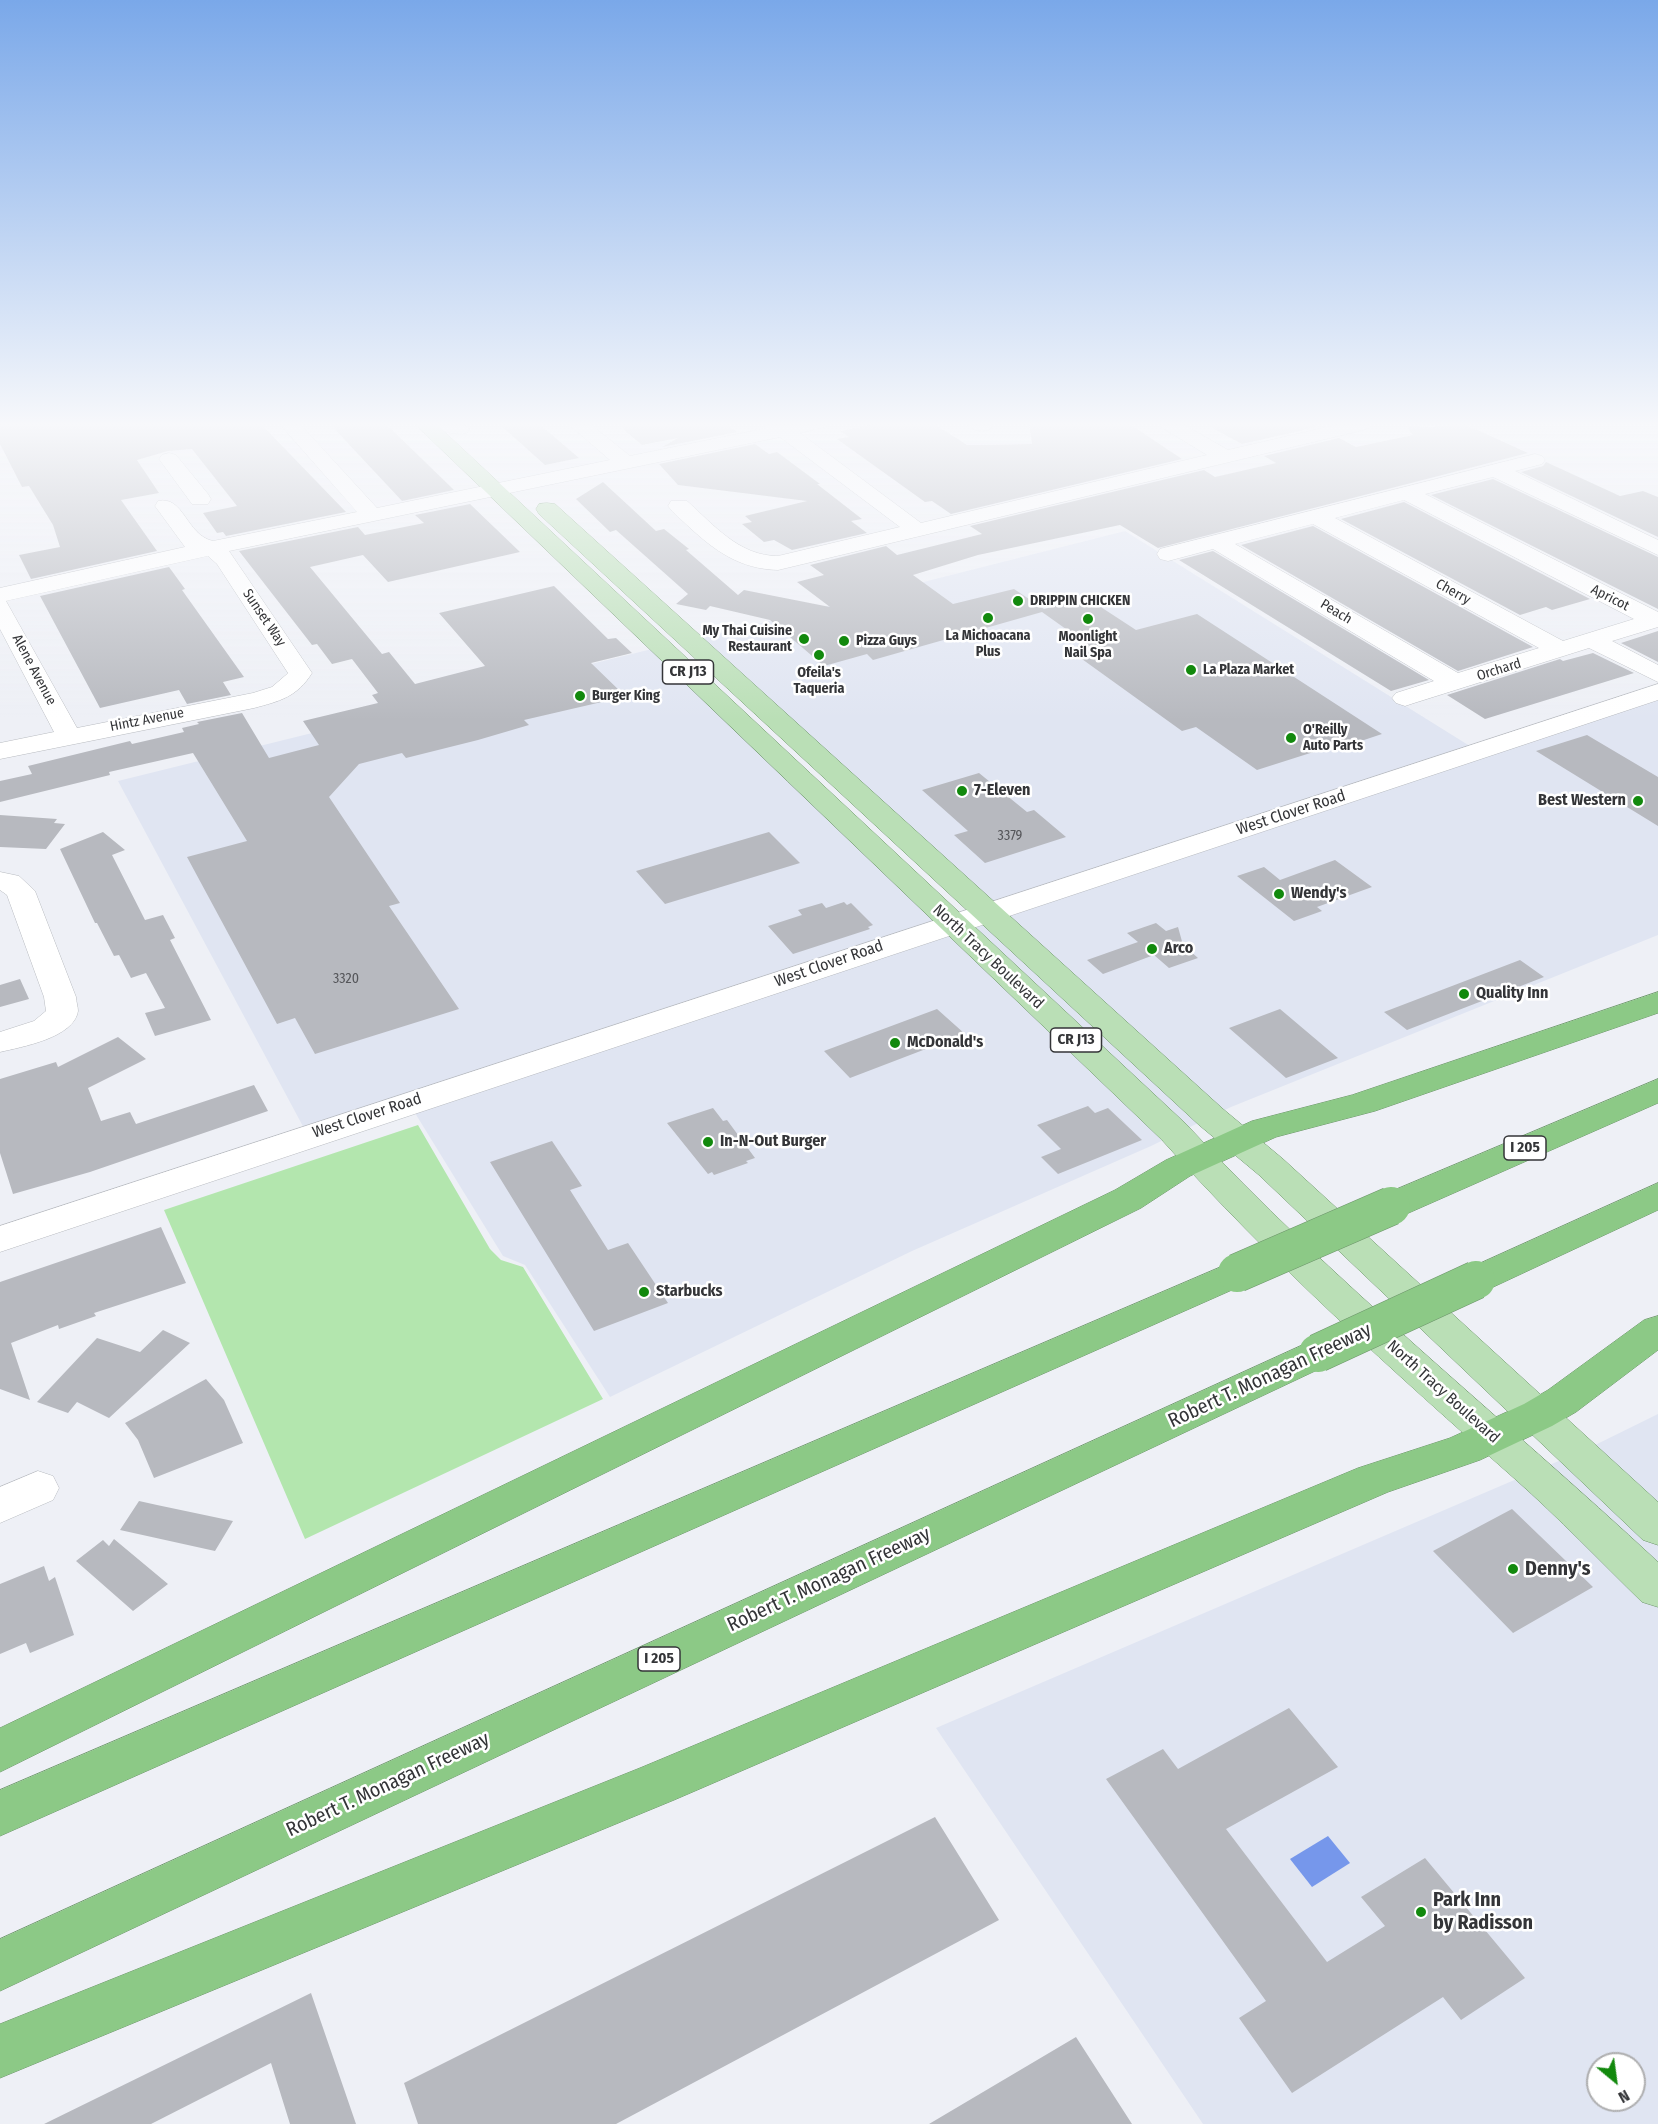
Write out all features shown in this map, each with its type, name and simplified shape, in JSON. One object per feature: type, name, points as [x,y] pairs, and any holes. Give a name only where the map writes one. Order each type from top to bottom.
[{"type":"highway","points":[[0,1751],[1128,1199],[1200,1158],[1239,1139],[1264,1129],[1363,1103],[1658,1002]]},
{"type":"highway","name":"I 205","points":[[0,1813],[1658,1090]]},
{"type":"highway","name":"Robert T. Monagan Freeway","points":[[0,1965],[1658,1195]]},
{"type":"highway","points":[[0,2051],[657,1784],[1373,1480],[1493,1437],[1562,1401],[1658,1330]]},
{"type":"main road","name":"North Tracy Boulevard","points":[[529,522],[1200,1158],[1225,1188],[1327,1287],[1446,1397],[1531,1469],[1658,1589]]},
{"type":"main road","name":"North Tracy Boulevard","points":[[562,522],[1211,1118],[1239,1139]]},
{"type":"main road","name":"CR J13","points":[[1239,1139],[1658,1528]]},
{"type":"street","name":"Sunset Way","points":[[178,522],[193,543],[213,548],[225,560],[300,673],[292,686]]},
{"type":"street","points":[[0,595],[342,522]]},
{"type":"street","points":[[698,522],[737,556],[751,562],[769,564],[955,522]]},
{"type":"street","points":[[907,522],[918,531]]},
{"type":"street","points":[[1168,554],[1292,522]]},
{"type":"street","name":"Cherry","points":[[1326,522],[1561,650]]},
{"type":"street","name":"Apricot","points":[[1463,522],[1656,620]]},
{"type":"street","points":[[1604,522],[1658,548]]},
{"type":"street","name":"Peach","points":[[1216,542],[1456,683]]},
{"type":"street","name":"Alene Avenue","points":[[0,606],[68,735]]},
{"type":"street","name":"Orchard","points":[[1405,698],[1656,620]]},
{"type":"street","points":[[1592,640],[1658,675]]},
{"type":"street","name":"Hintz Avenue","points":[[0,751],[68,735],[254,700],[278,694],[292,686]]},
{"type":"street","name":"West Clover Road","points":[[0,1239],[952,922],[1658,692]]},
{"type":"street","points":[[0,881],[9,882],[20,891],[60,997],[62,1012],[58,1020],[36,1032],[0,1042]]},
{"type":"street","points":[[0,1506],[38,1488]]},
{"type":"shaded area","points":[[1125,531],[1473,748],[1658,685],[1658,935],[1231,1107],[1151,1146],[912,1251],[610,1397],[525,1265],[503,1256],[415,1113],[306,1132],[118,781],[656,648],[943,922],[992,903],[698,639]]},
{"type":"shaded area","points":[[1658,1414],[1658,2124],[1203,2124],[936,1728],[1589,1448]]},
{"type":"green space","points":[[418,1125],[490,1249],[501,1260],[523,1267],[603,1399],[305,1539],[164,1210]]},
{"type":"water","points":[[1328,1836],[1350,1863],[1312,1887],[1290,1859]]},
{"type":"building","points":[[51,522],[137,522],[157,551],[31,579],[19,555],[60,547]]},
{"type":"building","points":[[209,522],[295,522],[226,536],[223,532],[217,533]]},
{"type":"building","points":[[489,522],[520,552],[388,582],[363,555],[310,567],[382,654],[389,652],[415,684],[485,666],[439,613],[554,586],[608,639],[616,638],[632,653],[591,663],[622,693],[603,698],[606,701],[524,720],[529,725],[478,740],[406,758],[402,753],[359,764],[329,797],[400,903],[389,906],[459,1009],[315,1054],[295,1018],[277,1024],[187,857],[247,841],[193,753],[109,772],[110,775],[0,802],[0,781],[32,774],[28,766],[130,741],[132,744],[184,732],[182,728],[199,724],[197,722],[242,713],[269,758],[319,745],[303,721],[378,703],[372,695],[378,693],[352,659],[332,664],[317,644],[312,645],[239,551],[358,527],[365,535],[424,523]]},
{"type":"building","points":[[600,522],[646,522],[656,531],[664,529],[738,595],[744,590],[830,607],[797,582],[824,575],[810,565],[886,546],[897,555],[982,534],[970,526],[986,522],[1259,522],[1158,548],[1120,525],[978,555],[913,575],[953,604],[1014,589],[1044,609],[1087,598],[1136,630],[1197,614],[1382,734],[1352,744],[1348,741],[1257,770],[1196,727],[1182,731],[1068,649],[1087,644],[1042,612],[873,660],[867,654],[824,666],[770,620],[710,606],[706,610],[676,604],[688,594],[616,530],[610,532]]},
{"type":"building","points":[[852,522],[867,533],[792,550],[774,540],[764,542],[742,524]]},
{"type":"building","points":[[1347,522],[1443,522],[1590,599],[1552,610],[1546,607],[1520,615]]},
{"type":"building","points":[[1485,522],[1584,522],[1658,557],[1658,609]]},
{"type":"building","points":[[1627,522],[1658,522],[1658,537]]},
{"type":"building","points":[[1313,526],[1533,647],[1458,671],[1241,545]]},
{"type":"building","points":[[1213,551],[1429,680],[1391,691],[1179,560]]},
{"type":"building","points":[[169,567],[185,589],[182,590],[244,677],[223,682],[231,695],[187,704],[179,690],[100,708],[40,596]]},
{"type":"building","points":[[1658,631],[1658,662],[1621,643]]},
{"type":"building","points":[[1593,653],[1634,673],[1485,719],[1447,695],[1560,659],[1563,661]]},
{"type":"building","name":"Best Western","points":[[1587,735],[1658,777],[1658,826],[1536,751]]},
{"type":"building","points":[[979,773],[1027,812],[1034,810],[1066,837],[985,863],[954,835],[968,831],[922,790]]},
{"type":"building","points":[[0,815],[57,819],[54,823],[65,824],[46,849],[0,847]]},
{"type":"building","points":[[103,832],[125,850],[112,855],[145,920],[163,915],[175,938],[170,940],[211,1020],[155,1036],[145,1013],[165,1008],[146,973],[131,978],[119,955],[114,956],[95,923],[60,849]]},
{"type":"building","points":[[769,832],[800,863],[665,904],[636,871]]},
{"type":"building","points":[[1335,860],[1372,887],[1317,907],[1322,911],[1294,921],[1237,876],[1264,867],[1280,880]]},
{"type":"building","points":[[844,902],[847,905],[851,903],[873,925],[868,927],[870,929],[793,954],[768,926],[802,915],[798,910],[822,903],[826,908]]},
{"type":"building","name":"Arco","points":[[1156,923],[1166,931],[1178,927],[1183,945],[1198,958],[1169,968],[1154,955],[1103,974],[1087,960],[1138,942],[1127,933]]},
{"type":"building","name":"Quality Inn","points":[[1520,960],[1544,977],[1407,1030],[1384,1012]]},
{"type":"building","points":[[20,979],[29,999],[0,1007],[0,985]]},
{"type":"building","name":"McDonald's","points":[[937,1009],[965,1034],[850,1078],[824,1051]]},
{"type":"building","points":[[1280,1009],[1338,1058],[1286,1078],[1229,1028]]},
{"type":"building","points":[[118,1037],[146,1059],[88,1088],[101,1121],[130,1112],[136,1124],[254,1085],[268,1111],[90,1172],[13,1194],[0,1153],[0,1079],[56,1062],[58,1067]]},
{"type":"building","points":[[1088,1106],[1095,1113],[1108,1108],[1142,1140],[1058,1174],[1041,1157],[1061,1149],[1037,1125]]},
{"type":"building","name":"In-N-Out Burger","points":[[713,1108],[723,1121],[727,1120],[755,1158],[746,1161],[748,1163],[714,1175],[712,1172],[708,1174],[667,1123]]},
{"type":"building","points":[[552,1141],[582,1186],[570,1190],[608,1250],[628,1243],[668,1303],[594,1331],[490,1162]]},
{"type":"building","points":[[161,1227],[186,1283],[94,1313],[96,1316],[59,1329],[58,1325],[11,1343],[30,1400],[0,1389],[0,1282]]},
{"type":"building","points":[[163,1330],[190,1343],[109,1418],[77,1402],[68,1413],[37,1402],[97,1338],[140,1352]]},
{"type":"building","points":[[206,1379],[224,1400],[243,1443],[154,1478],[138,1440],[125,1423]]},
{"type":"building","points":[[139,1501],[233,1521],[215,1551],[120,1530]]},
{"type":"building","name":"Denny's","points":[[1512,1509],[1593,1587],[1513,1633],[1433,1551]]},
{"type":"building","points":[[114,1539],[168,1584],[133,1611],[76,1561],[103,1540],[109,1546]]},
{"type":"building","points":[[44,1566],[49,1581],[55,1577],[74,1635],[30,1653],[26,1643],[0,1654],[0,1584]]},
{"type":"building","name":"Park Inn by Radisson","points":[[1289,1708],[1338,1767],[1226,1829],[1327,1962],[1385,1926],[1361,1897],[1425,1858],[1525,1978],[1461,2020],[1443,1997],[1292,2093],[1239,2018],[1266,2001],[1106,1779],[1163,1749],[1178,1769]]},
{"type":"building","points":[[935,1817],[999,1920],[616,2124],[418,2124],[404,2083]]},
{"type":"building","points":[[311,1993],[356,2124],[290,2124],[271,2063],[151,2124],[44,2124]]},
{"type":"building","points":[[1076,2037],[1132,2124],[929,2124]]},
{"type":"place","name":"DRIPPIN CHICKEN","points":[[1018,601]]},
{"type":"place","name":"La Michoacana Plus","points":[[988,618]]},
{"type":"place","name":"Moonlight Nail Spa","points":[[1088,619]]},
{"type":"place","name":"My Thai Cuisine Restaurant","points":[[804,639]]},
{"type":"place","name":"Pizza Guys","points":[[844,641]]},
{"type":"place","name":"Ofeila's Taqueria","points":[[819,655]]},
{"type":"place","name":"La Plaza Market","points":[[1191,670]]},
{"type":"place","name":"Burger King","points":[[580,696]]},
{"type":"place","name":"O'Reilly Auto Parts","points":[[1291,738]]},
{"type":"place","name":"7-Eleven","points":[[962,791]]},
{"type":"place","name":"Best Western","points":[[1638,801]]},
{"type":"place","name":"Wendy's","points":[[1279,894]]},
{"type":"place","name":"Arco","points":[[1152,949]]},
{"type":"place","name":"Quality Inn","points":[[1464,994]]},
{"type":"place","name":"McDonald's","points":[[895,1043]]},
{"type":"place","name":"In-N-Out Burger","points":[[708,1142]]},
{"type":"place","name":"Starbucks","points":[[644,1292]]},
{"type":"place","name":"Denny's","points":[[1513,1569]]},
{"type":"place","name":"Park Inn by Radisson","points":[[1421,1912]]}]
